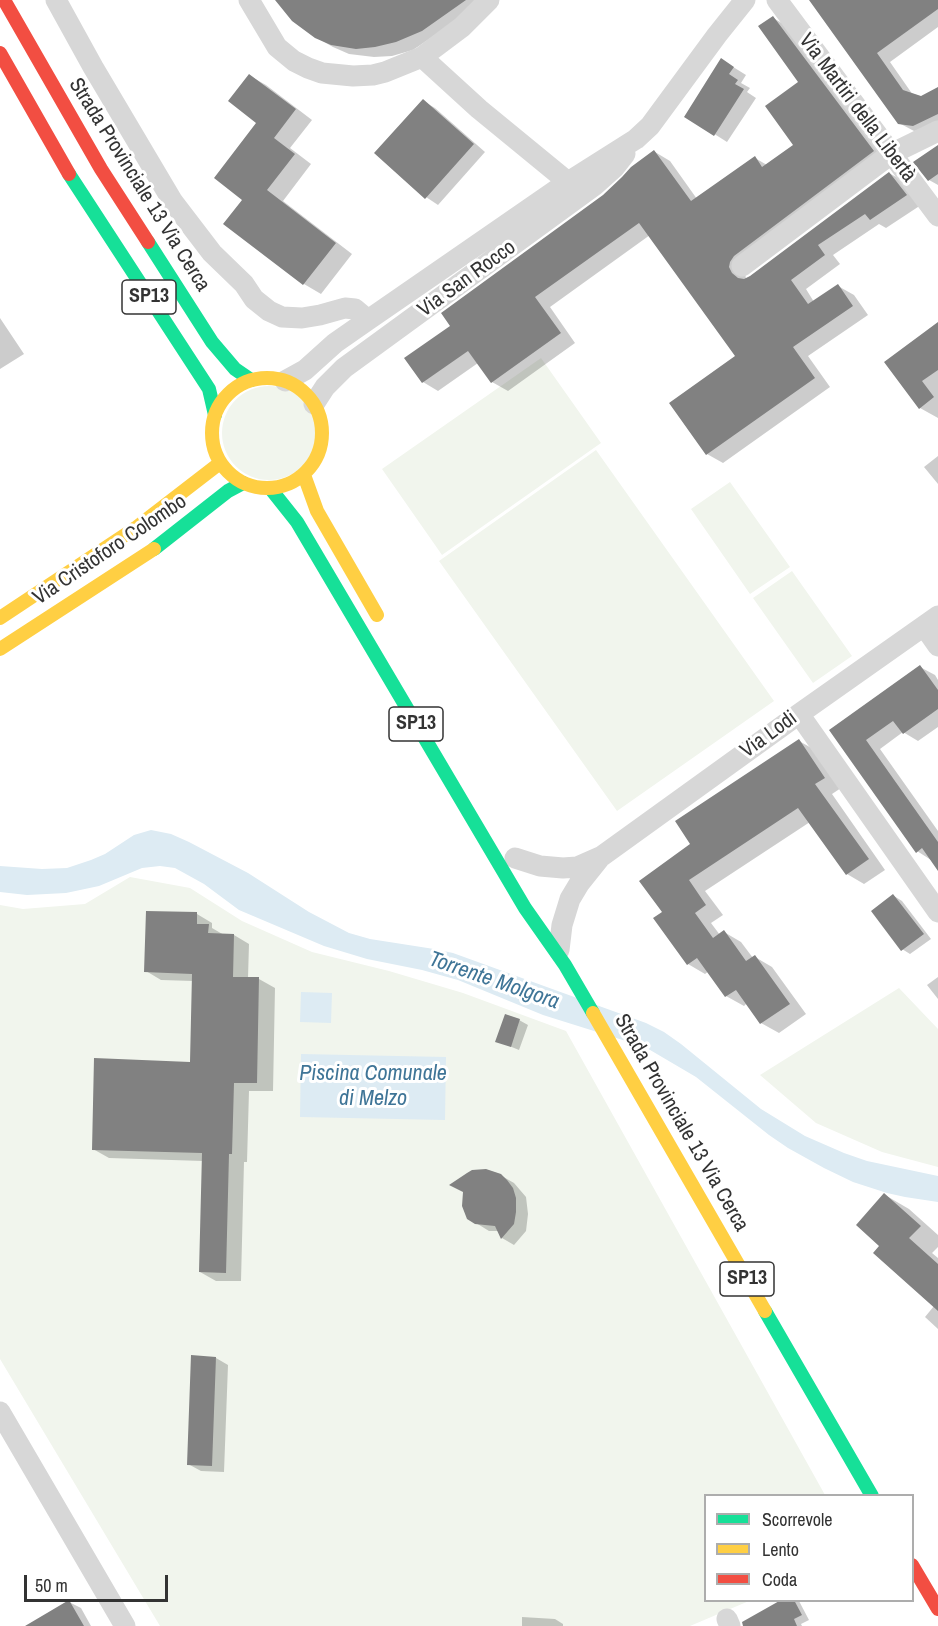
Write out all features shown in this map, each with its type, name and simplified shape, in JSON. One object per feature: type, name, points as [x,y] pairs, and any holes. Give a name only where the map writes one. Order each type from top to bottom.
[{"type":"main road","name":"Strada Provinciale 13 Via Cerca","points":[[4,0],[101,169],[212,342],[235,369],[251,380]]},
{"type":"main road","name":"SP13","points":[[0,53],[75,184],[209,389],[215,414]]},
{"type":"main road","points":[[220,463],[243,483],[252,487],[270,488],[288,484],[304,475],[314,463],[321,445],[321,422],[310,398],[300,389],[285,381],[270,378],[251,380]]},
{"type":"main road","name":"SP13","points":[[220,463],[212,444],[215,414],[232,390],[251,380]]},
{"type":"main road","name":"Via Cristoforo Colombo","points":[[0,618],[137,527],[220,463]]},
{"type":"main road","points":[[304,475],[317,511],[386,632]]},
{"type":"main road","name":"Via Cristoforo Colombo","points":[[0,649],[152,551],[228,491],[243,483]]},
{"type":"main road","name":"Strada Provinciale 13 Via Cerca","points":[[270,488],[297,522],[525,908],[562,958],[871,1494]]},
{"type":"main road","points":[[512,853],[527,879]]},
{"type":"main road","name":"Strada Provinciale 13 Via Cerca","points":[[543,909],[562,958]]},
{"type":"main road","points":[[914,1568],[938,1610]]},
{"type":"street","points":[[56,0],[173,202],[212,253],[244,284],[258,303],[269,311],[296,318],[320,315],[345,308],[354,309],[360,325],[354,361]]},
{"type":"street","points":[[249,0],[277,47],[294,61],[322,73],[342,76],[373,75],[392,70],[422,57],[462,27],[489,0]]},
{"type":"street","name":"Via San Rocco","points":[[285,381],[305,370],[335,343],[360,325],[573,189],[614,168],[636,139],[650,126],[722,27],[746,0]]},
{"type":"street","name":"Via Martiri della Libertà","points":[[777,0],[938,216]]},
{"type":"street","points":[[422,57],[573,189]]},
{"type":"street","points":[[742,266],[891,154],[938,131]]},
{"type":"street","name":"Via San Rocco","points":[[314,404],[331,381],[354,361],[573,189]]},
{"type":"street","points":[[931,621],[938,646]]},
{"type":"street","name":"Via Lodi","points":[[512,853],[540,866],[563,868],[577,867],[602,856],[931,621]]},
{"type":"street","points":[[799,714],[938,912]]},
{"type":"street","name":"Via Lodi","points":[[562,958],[562,925],[570,899],[602,856]]},
{"type":"street","points":[[0,1412],[8,1443],[125,1626]]},
{"type":"shaded area","points":[[541,358],[601,443],[442,555],[382,469]]},
{"type":"shaded area","points":[[269,386],[287,389],[302,400],[313,415],[316,433],[313,451],[302,466],[287,477],[269,480],[251,477],[236,466],[225,451],[222,433],[225,415],[236,400],[251,389]]},
{"type":"shaded area","points":[[596,450],[774,701],[617,811],[439,561]]},
{"type":"shaded area","points":[[730,482],[790,567],[750,594],[691,509]]},
{"type":"shaded area","points":[[792,571],[852,656],[813,683],[753,598]]},
{"type":"shaded area","points":[[130,877],[190,888],[242,921],[312,952],[389,971],[463,993],[566,1031],[824,1494],[704,1494],[704,1602],[747,1602],[690,1626],[160,1626],[0,1359],[0,905],[23,909],[85,904]]},
{"type":"shaded area","points":[[899,988],[938,1029],[938,1167],[882,1152],[816,1123],[760,1075]]},
{"type":"water","name":"Torrente Molgora","points":[[151,830],[171,834],[189,842],[248,873],[309,912],[349,933],[370,939],[453,953],[646,1023],[681,1044],[761,1109],[805,1136],[867,1161],[938,1176],[938,1202],[887,1193],[853,1182],[824,1168],[769,1135],[696,1077],[645,1047],[543,1015],[458,980],[367,959],[324,946],[239,910],[204,884],[175,868],[160,866],[142,868],[99,886],[66,893],[27,895],[0,892],[0,866],[67,868],[105,854],[134,835]]},
{"type":"water","name":"Piscina Comunale di Melzo","points":[[301,992],[332,993],[331,1023],[300,1022]]},
{"type":"water","name":"Piscina Comunale di Melzo","points":[[301,1054],[446,1057],[445,1120],[300,1117]]},
{"type":"building","points":[[275,0],[466,0],[422,31],[396,42],[356,49],[331,45],[315,38],[292,21]]},
{"type":"building","points":[[809,0],[938,0],[938,9],[877,53],[903,90],[921,96],[938,87],[938,114],[913,126],[898,124]]},
{"type":"building","points":[[773,16],[874,151],[734,256],[729,267],[732,273],[744,279],[750,276],[889,172],[907,195],[870,220],[865,214],[818,245],[825,255],[791,280],[808,304],[838,284],[853,306],[793,347],[815,378],[706,455],[669,403],[735,356],[639,223],[535,297],[561,333],[491,383],[468,351],[422,383],[404,358],[450,326],[441,313],[603,195],[631,167],[654,150],[691,201],[755,156],[762,167],[793,145],[765,106],[798,82],[758,26]]},
{"type":"building","points":[[721,58],[734,67],[729,74],[738,80],[735,84],[744,89],[714,136],[684,117]]},
{"type":"building","points":[[249,74],[296,109],[274,138],[295,154],[267,190],[336,243],[303,285],[223,224],[242,200],[214,178],[256,123],[228,101]]},
{"type":"building","points":[[423,99],[474,144],[425,199],[374,153]]},
{"type":"building","points":[[938,145],[938,174],[928,181],[913,162]]},
{"type":"building","points":[[938,322],[938,370],[922,381],[934,397],[919,409],[884,362]]},
{"type":"building","points":[[920,665],[938,690],[938,709],[903,734],[893,721],[866,740],[938,842],[938,871],[922,848],[916,853],[829,730]]},
{"type":"building","points":[[799,739],[825,778],[815,784],[869,859],[846,875],[798,808],[689,880],[706,905],[695,913],[713,938],[724,930],[746,961],[755,955],[790,1004],[760,1024],[736,990],[725,997],[697,958],[687,965],[653,918],[662,912],[639,881],[690,844],[675,821]]},
{"type":"building","points":[[893,894],[924,934],[901,951],[871,911]]},
{"type":"building","points":[[146,911],[197,912],[197,924],[209,924],[208,933],[234,934],[233,977],[259,977],[257,1083],[234,1083],[232,1154],[229,1154],[226,1273],[199,1272],[202,1153],[92,1150],[94,1058],[190,1062],[192,974],[144,972]]},
{"type":"building","points":[[505,1014],[520,1019],[511,1047],[495,1042]]},
{"type":"building","points":[[486,1169],[501,1174],[513,1188],[516,1198],[514,1224],[501,1239],[495,1226],[475,1224],[467,1219],[462,1206],[463,1192],[449,1185],[472,1170]]},
{"type":"building","points":[[884,1193],[921,1226],[909,1238],[938,1264],[938,1311],[873,1253],[879,1246],[856,1225]]},
{"type":"building","points":[[191,1355],[216,1357],[212,1466],[187,1465]]},
{"type":"building","points":[[69,1600],[84,1626],[25,1626]]},
{"type":"building","points":[[777,1602],[795,1602],[802,1615],[794,1619],[797,1626],[743,1626],[742,1622]]},
{"type":"traffic: fast","points":[[69,174],[209,389],[215,415]]},
{"type":"traffic: fast","points":[[148,242],[212,342],[235,369],[251,380]]},
{"type":"traffic: fast","points":[[154,549],[228,491],[243,483]]},
{"type":"traffic: fast","points":[[270,488],[297,522],[525,908],[565,965],[593,1013]]},
{"type":"traffic: fast","points":[[765,1311],[871,1494]]},
{"type":"traffic: slow","points":[[267,378],[288,382],[306,394],[318,412],[322,433],[318,454],[306,472],[288,484],[267,488],[246,484],[228,472],[216,454],[212,433],[216,412],[228,394],[246,382],[267,378]]},
{"type":"traffic: slow","points":[[0,618],[137,527],[220,463]]},
{"type":"traffic: slow","points":[[304,475],[317,511],[377,615]]},
{"type":"traffic: slow","points":[[0,649],[154,549]]},
{"type":"traffic: slow","points":[[593,1013],[765,1311]]},
{"type":"traffic: jam","points":[[4,0],[101,169],[148,242]]},
{"type":"traffic: jam","points":[[0,53],[69,174]]},
{"type":"traffic: jam","points":[[914,1568],[938,1609]]}]
